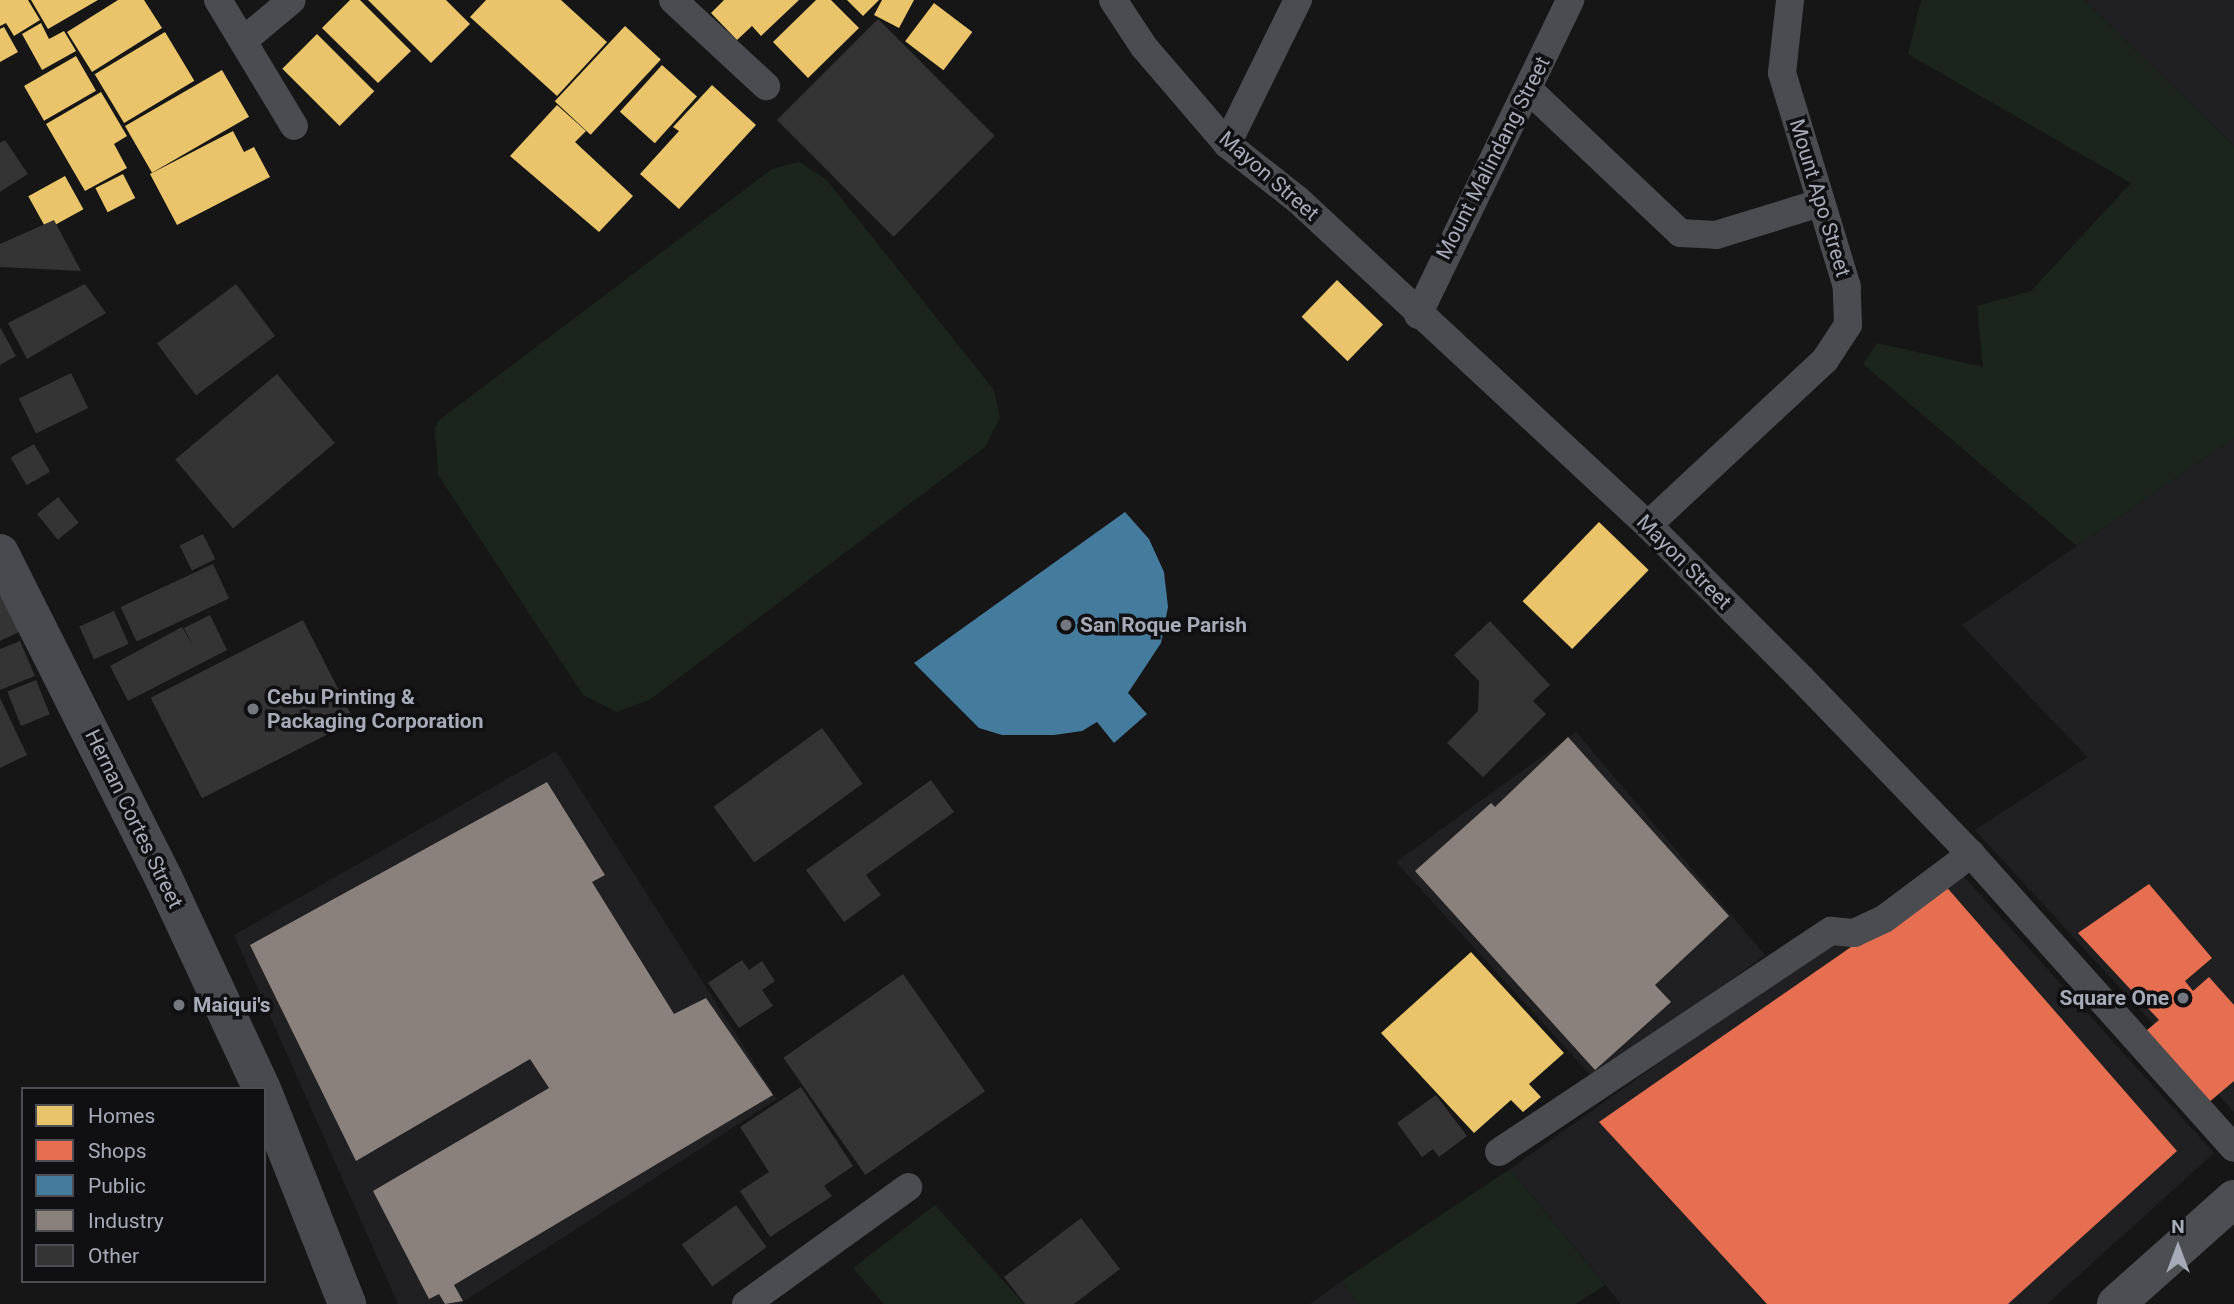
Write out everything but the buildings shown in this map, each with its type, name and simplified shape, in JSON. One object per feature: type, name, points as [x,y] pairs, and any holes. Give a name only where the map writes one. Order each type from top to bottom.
[{"type":"main road","name":"Hernan Cortes Street","points":[[0,553],[164,879],[261,1087]]},
{"type":"main road","points":[[266,1099],[347,1304]]},
{"type":"main road","points":[[2116,1304],[2234,1199]]},
{"type":"street","points":[[218,0],[294,126]]},
{"type":"street","points":[[244,40],[292,0]]},
{"type":"street","points":[[673,0],[766,86]]},
{"type":"street","name":"Mayon Street","points":[[1113,0],[1144,47],[1227,144],[1298,200],[1418,316],[1648,525],[1971,854],[2234,1149]]},
{"type":"street","points":[[1227,144],[1298,0]]},
{"type":"street","name":"Mount Malindang Street","points":[[1418,316],[1570,0]]},
{"type":"street","name":"Mount Apo Street","points":[[1648,525],[1825,360],[1848,326],[1847,287],[1819,203],[1782,73],[1790,0]]},
{"type":"street","points":[[1529,90],[1680,233],[1716,235],[1819,203]]},
{"type":"street","points":[[1499,1152],[1831,931],[1854,933],[1884,919],[1971,854]]},
{"type":"street","points":[[746,1304],[908,1187]]},
{"type":"shaded area","points":[[1921,0],[2084,0],[2234,146],[2234,438],[2077,546],[1863,364],[1877,343],[1983,367],[1977,306],[2031,291],[2131,183],[1908,54]]},
{"type":"shaded area","points":[[2084,0],[2234,0],[2234,146]]},
{"type":"shaded area","points":[[799,162],[826,179],[994,390],[1000,418],[985,447],[651,699],[617,712],[583,695],[438,475],[435,428],[438,421],[772,169]]},
{"type":"shaded area","points":[[2234,438],[2234,1112],[1975,830],[2087,757],[1962,625]]},
{"type":"shaded area","points":[[1576,732],[1765,955],[1595,1080],[1396,862]]},
{"type":"shaded area","points":[[556,751],[777,1099],[460,1304],[398,1304],[234,935]]},
{"type":"shaded area","points":[[1947,858],[2214,1153],[2047,1304],[1621,1304],[1510,1169]]},
{"type":"shaded area","points":[[1510,1169],[1605,1285],[1576,1304],[1359,1304],[1342,1281]]},
{"type":"shaded area","points":[[935,1205],[1024,1304],[884,1304],[853,1268]]},
{"type":"shaded area","points":[[1342,1281],[1359,1304],[1310,1304]]},
{"type":"place","name":"San Roque Parish","points":[[1066,625]]},
{"type":"place","name":"Cebu Printing & Packaging Corporation","points":[[253,709]]},
{"type":"place","name":"Square One","points":[[2183,998]]},
{"type":"place","name":"Maiqui's","points":[[179,1005]]}]
